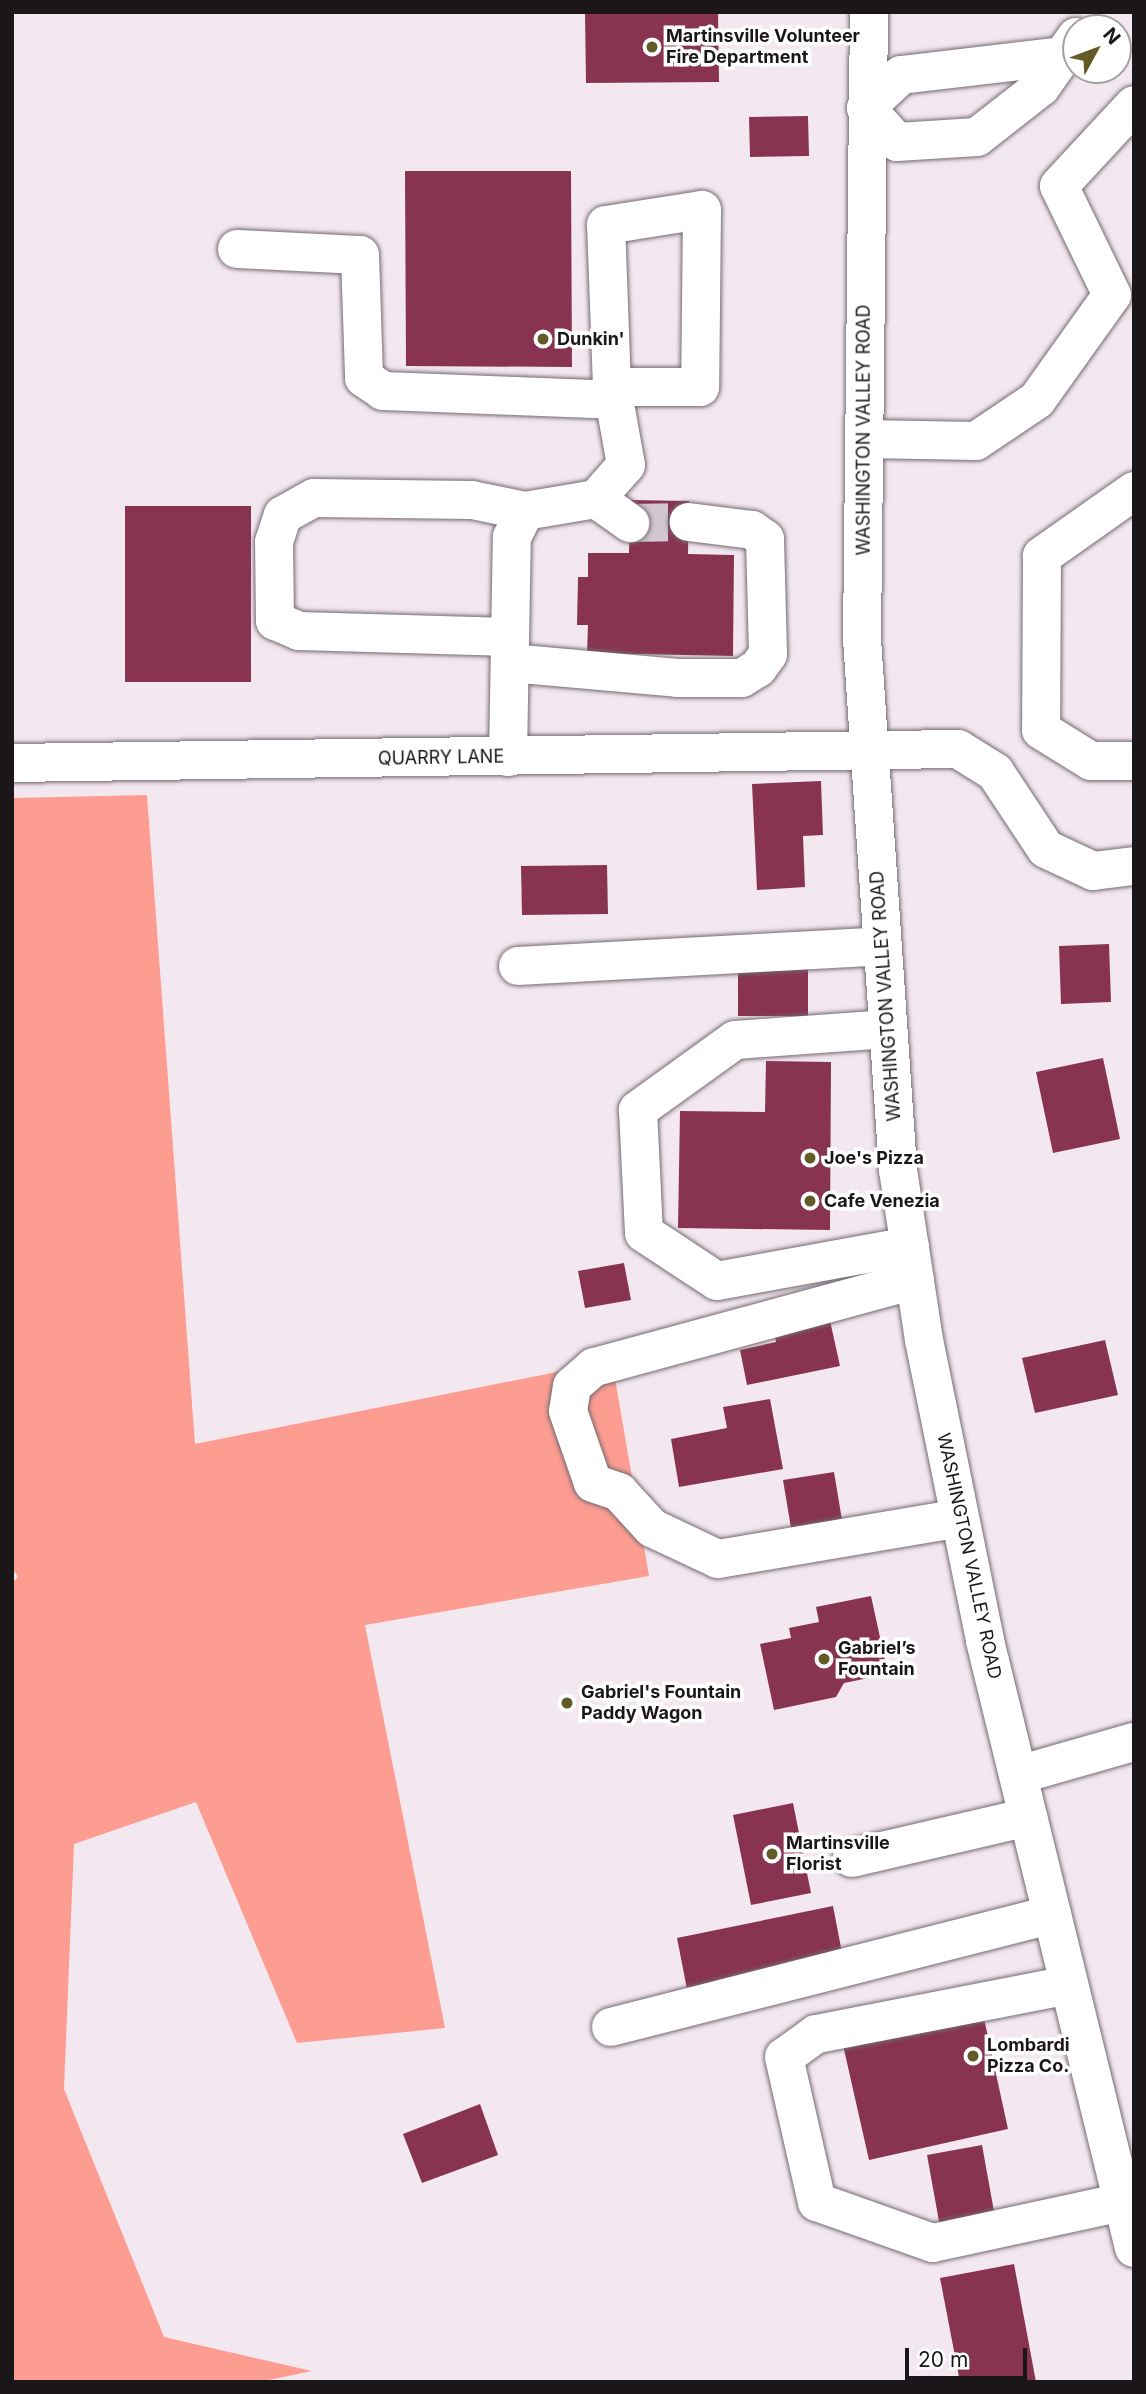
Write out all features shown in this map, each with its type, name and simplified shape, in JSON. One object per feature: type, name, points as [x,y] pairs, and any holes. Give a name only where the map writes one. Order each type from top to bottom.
[{"type":"street","name":"WASHINGTON VALLEY ROAD","points":[[869,12],[862,639],[888,1029],[912,1263],[960,1518],[1028,1817],[1134,2248]]},
{"type":"street","points":[[1062,42],[901,75],[866,108],[897,142],[977,137],[1041,87],[1062,57]]},
{"type":"street","points":[[865,439],[976,441],[1038,400],[1123,303],[1059,186],[1134,105]]},
{"type":"street","points":[[237,250],[360,255],[365,378],[383,391],[613,393],[700,387],[702,210],[606,225],[613,393],[626,465],[596,499],[526,511],[471,500],[314,498],[283,515],[274,542],[275,621],[299,631],[510,650],[677,678],[742,678],[758,668],[768,653],[765,539],[752,530],[689,522]]},
{"type":"street","points":[[1134,491],[1042,556],[1041,717],[1041,730],[1091,761],[1134,761]]},
{"type":"street","points":[[596,499],[630,523]]},
{"type":"street","points":[[508,757],[512,537],[526,511]]},
{"type":"street","name":"QUARRY LANE","points":[[12,763],[870,753],[958,749],[995,772],[1046,849],[1093,871],[1134,866]]},
{"type":"street","points":[[518,966],[882,946]]},
{"type":"street","points":[[888,1029],[735,1040],[638,1110],[644,1233],[718,1281],[912,1263]]},
{"type":"street","points":[[912,1263],[594,1367],[572,1385],[568,1410],[593,1483],[619,1492],[652,1528],[718,1559],[960,1518]]},
{"type":"street","points":[[1018,1775],[1134,1742]]},
{"type":"street","points":[[852,1858],[1028,1817]]},
{"type":"street","points":[[611,2026],[1052,1915]]},
{"type":"street","points":[[1069,1985],[816,2034],[784,2057],[817,2203],[933,2243],[1122,2202]]},
{"type":"shaded area","points":[[147,795],[195,1444],[612,1361],[649,1576],[365,1625],[445,2028],[297,2043],[196,1802],[74,1844],[64,2089],[164,2337],[312,2371],[259,2382],[12,2382],[12,1583],[18,1577],[12,1568],[12,798]]},
{"type":"building","name":"Martinsville Volunteer Fire Department","points":[[585,12],[718,12],[719,82],[586,83]]},
{"type":"building","points":[[808,116],[809,156],[750,157],[749,117]]},
{"type":"building","points":[[405,171],[571,171],[572,367],[406,366]]},
{"type":"building","points":[[630,500],[689,501],[688,554],[734,555],[733,656],[587,653],[588,625],[577,625],[578,577],[588,577],[588,553],[629,553]]},
{"type":"building","points":[[125,506],[251,506],[251,682],[125,682]]},
{"type":"building","points":[[821,781],[823,835],[803,836],[805,887],[757,890],[752,784]]},
{"type":"building","points":[[607,865],[608,914],[522,915],[521,866]]},
{"type":"building","points":[[1109,944],[1111,1002],[1061,1004],[1059,946]]},
{"type":"building","points":[[738,963],[808,963],[808,1016],[738,1016]]},
{"type":"building","points":[[1103,1058],[1120,1139],[1053,1153],[1036,1072]]},
{"type":"building","points":[[766,1061],[831,1062],[830,1230],[678,1228],[680,1111],[765,1112]]},
{"type":"building","points":[[624,1263],[631,1300],[585,1308],[578,1271]]},
{"type":"building","points":[[829,1316],[840,1366],[747,1385],[740,1350],[776,1342],[773,1327]]},
{"type":"building","points":[[1105,1340],[1118,1395],[1035,1413],[1022,1358]]},
{"type":"building","points":[[770,1399],[783,1469],[679,1487],[671,1439],[727,1428],[723,1407]]},
{"type":"building","points":[[834,1472],[843,1526],[792,1534],[783,1480]]},
{"type":"building","name":"Gabriel’s Fountain","points":[[871,1596],[888,1674],[844,1683],[836,1697],[774,1710],[760,1644],[791,1638],[789,1628],[819,1622],[816,1607]]},
{"type":"building","name":"Martinsville Florist","points":[[793,1803],[811,1893],[751,1905],[733,1815]]},
{"type":"building","points":[[833,1906],[843,1958],[687,1989],[677,1938]]},
{"type":"building","points":[[983,2014],[1008,2129],[869,2160],[843,2045]]},
{"type":"building","points":[[480,2104],[498,2155],[422,2183],[403,2134]]},
{"type":"building","points":[[982,2145],[995,2217],[940,2227],[927,2155]]},
{"type":"building","points":[[1014,2264],[1036,2382],[960,2382],[940,2278]]},
{"type":"tunnel","points":[[630,523],[689,522]]},
{"type":"place","name":"Martinsville Volunteer Fire Department","points":[[652,47]]},
{"type":"place","name":"Dunkin'","points":[[543,339]]},
{"type":"place","name":"Joe's Pizza","points":[[810,1158]]},
{"type":"place","name":"Cafe Venezia","points":[[810,1201]]},
{"type":"place","name":"Gabriel’s Fountain","points":[[824,1659]]},
{"type":"place","name":"Gabriel's Fountain Paddy Wagon","points":[[567,1703]]},
{"type":"place","name":"Martinsville Florist","points":[[772,1854]]},
{"type":"place","name":"Lombardi Pizza Co.","points":[[973,2056]]}]
